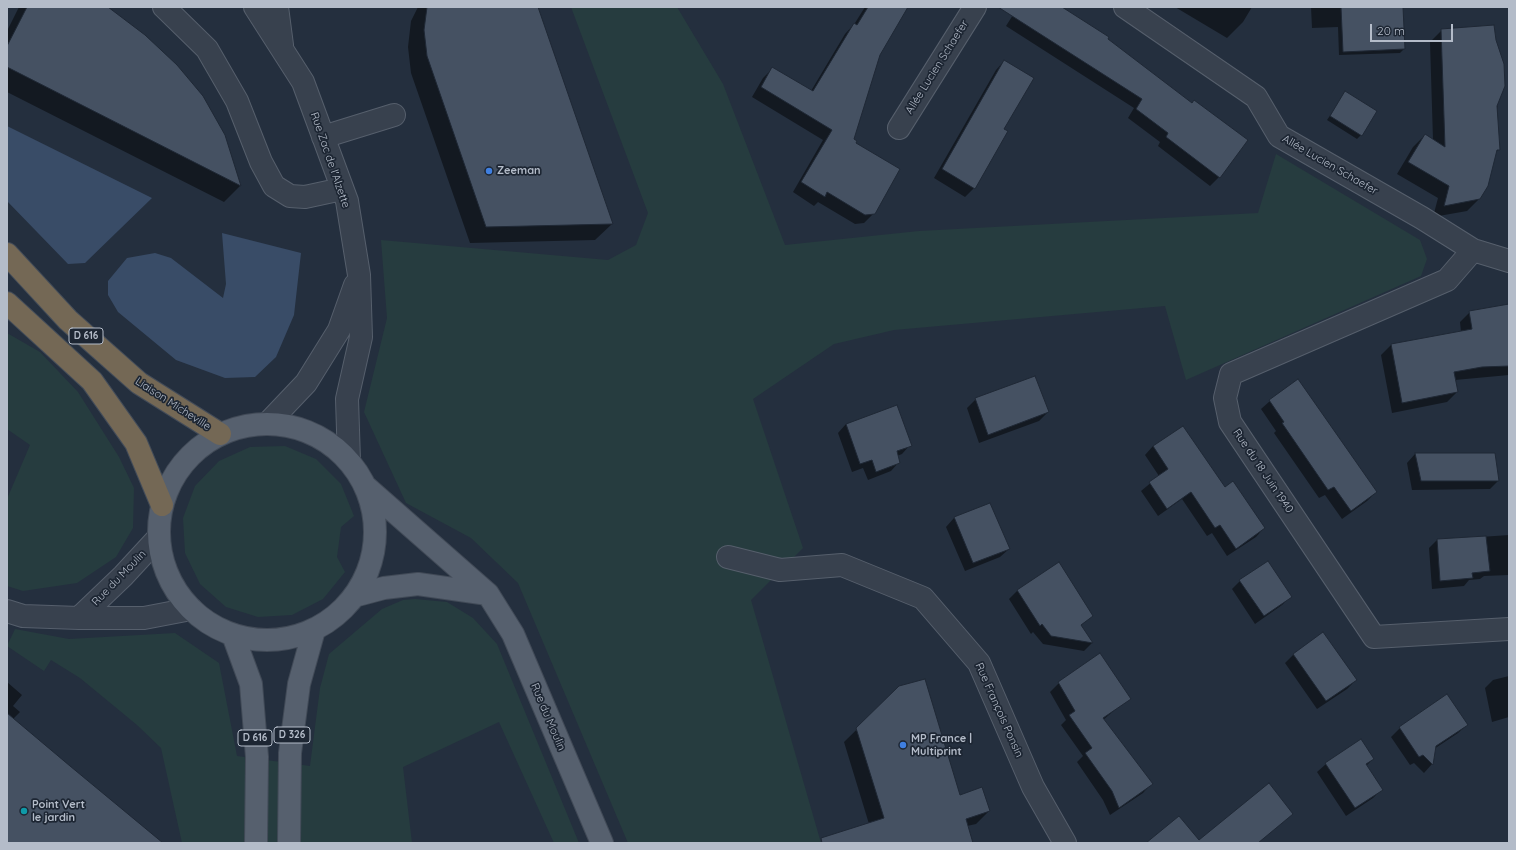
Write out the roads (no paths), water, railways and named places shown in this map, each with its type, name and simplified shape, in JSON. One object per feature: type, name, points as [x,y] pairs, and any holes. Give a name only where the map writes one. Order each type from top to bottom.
[{"type":"highway","name":"Liaison Micheville","points":[[7,254],[68,320],[139,383],[220,434]]},
{"type":"highway","name":"D 616","points":[[7,303],[92,381],[136,443],[162,505]]},
{"type":"main road","points":[[268,423],[298,428],[326,441],[349,461],[365,486],[374,518],[374,552],[363,583],[354,596],[332,618],[314,630],[291,638],[262,641],[233,635],[210,625],[191,609],[174,588],[163,563],[159,537],[162,505],[174,476],[194,452],[220,434],[243,426],[268,423]]},
{"type":"main road","name":"Rue du Moulin","points":[[365,486],[488,594],[513,634],[602,843]]},
{"type":"main road","points":[[354,596],[384,588],[418,584],[488,594]]},
{"type":"main road","name":"D 326","points":[[288,843],[290,753],[299,684],[314,630]]},
{"type":"main road","name":"D 616","points":[[233,635],[251,684],[257,757],[256,843]]},
{"type":"street","points":[[164,7],[207,49],[237,101],[261,162],[274,186],[290,196],[305,197],[342,189]]},
{"type":"street","name":"Rue Zac de l'Alzette","points":[[255,7],[303,82],[347,202],[359,275],[361,337],[347,399],[349,461]]},
{"type":"street","name":"Rue Zac de l'Alzette","points":[[277,7],[283,52]]},
{"type":"street","name":"Allée Lucien Schaefer","points":[[899,128],[975,7]]},
{"type":"street","name":"Allée Lucien Schaefer","points":[[1125,7],[1256,97],[1279,136],[1422,218],[1473,250],[1509,261]]},
{"type":"street","points":[[323,137],[394,115]]},
{"type":"street","name":"Rue du 18 Juin 1940","points":[[1473,250],[1447,280],[1231,374],[1225,398],[1230,422],[1374,637],[1509,629]]},
{"type":"street","points":[[268,423],[306,383],[339,330],[359,275]]},
{"type":"street","name":"Rue du Moulin","points":[[79,618],[123,576],[159,537]]},
{"type":"street","name":"Rue François Ponsin","points":[[728,557],[780,570],[842,564],[923,598],[979,663],[1033,787],[1065,843]]},
{"type":"street","name":"Rue du Moulin","points":[[7,611],[23,616],[144,618],[191,609]]},
{"type":"water","points":[[7,126],[152,198],[85,263],[68,264],[7,201]]},
{"type":"water","points":[[222,233],[301,253],[294,315],[276,357],[255,377],[225,378],[176,360],[118,312],[108,295],[108,281],[127,258],[155,253],[171,258],[223,298],[226,284]]},
{"type":"place","name":"Zeeman","points":[[489,171]]},
{"type":"place","name":"MP France | Multiprint","points":[[903,745]]},
{"type":"place","name":"Point Vert le jardin","points":[[24,811]]}]
